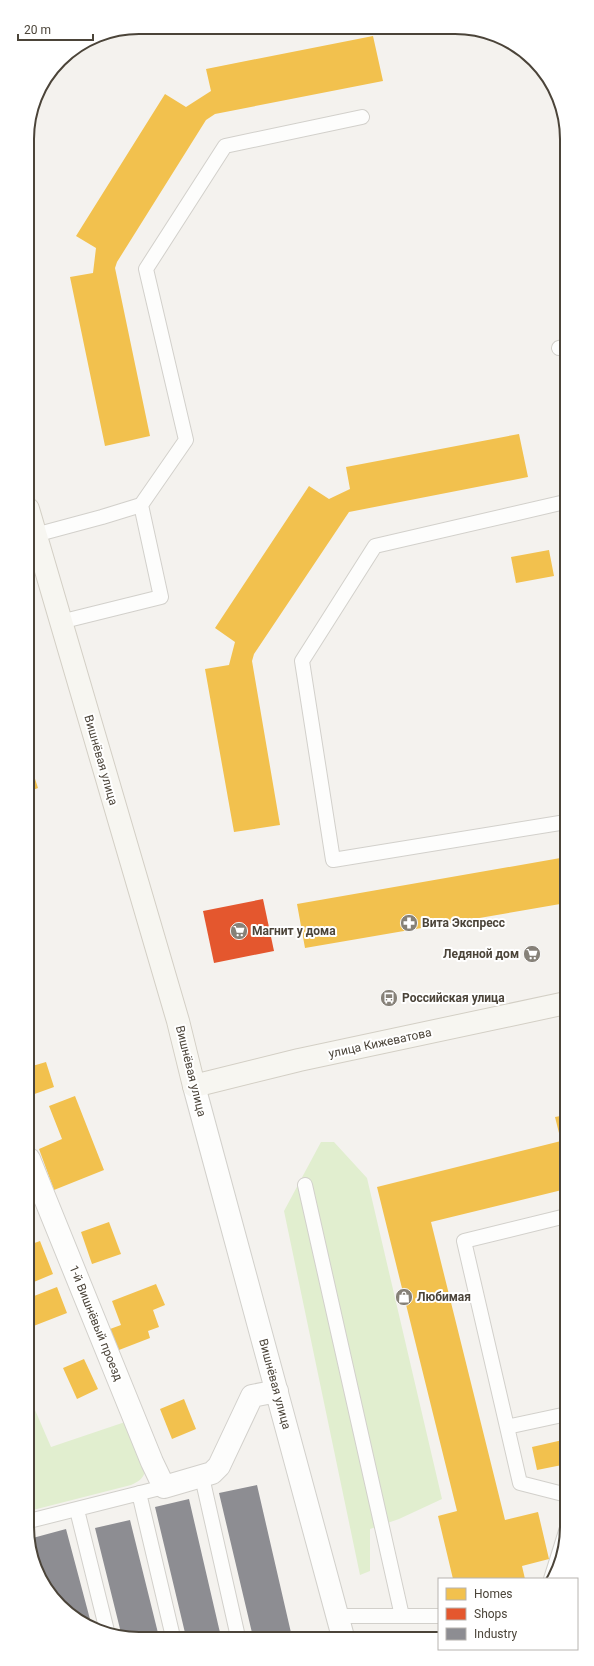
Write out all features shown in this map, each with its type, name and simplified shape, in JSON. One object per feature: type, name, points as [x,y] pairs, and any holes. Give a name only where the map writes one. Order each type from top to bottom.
[{"type":"main road","name":"Вишнёвая улица","points":[[34,531],[178,1021],[194,1086]]},
{"type":"main road","name":"улица Кижеватова","points":[[194,1086],[307,1059],[560,1004]]},
{"type":"street","name":"Вишнёвая улица","points":[[194,1086],[340,1626]]},
{"type":"street","name":"1-й Вишнёвый проезд","points":[[34,1173],[152,1462],[164,1487]]},
{"type":"street","points":[[164,1487],[212,1473],[219,1466],[252,1396],[277,1390]]},
{"type":"lane","points":[[35,535],[102,518],[141,505],[186,440],[146,269],[225,146],[362,117]]},
{"type":"lane","points":[[560,503],[375,546],[302,661],[333,860],[560,823]]},
{"type":"lane","points":[[60,622],[161,597],[141,505]]},
{"type":"lane","points":[[305,1185],[402,1616]]},
{"type":"lane","points":[[560,1217],[464,1241],[520,1483],[560,1493]]},
{"type":"lane","points":[[507,1427],[560,1416]]},
{"type":"lane","points":[[202,1477],[237,1632]]},
{"type":"lane","points":[[34,1520],[164,1487]]},
{"type":"lane","points":[[139,1493],[172,1632]]},
{"type":"lane","points":[[77,1510],[106,1626]]},
{"type":"lane","points":[[340,1626],[402,1616],[438,1616]]},
{"type":"green space","points":[[321,1142],[334,1142],[367,1178],[442,1499],[399,1519],[370,1529],[370,1571],[360,1575],[284,1211]]},
{"type":"green space","points":[[34,1408],[51,1447],[128,1421],[146,1468],[143,1477],[131,1485],[34,1510]]},
{"type":"building: Homes","points":[[373,36],[383,81],[215,114],[206,120],[117,262],[115,268],[150,436],[105,446],[70,277],[93,273],[96,248],[76,236],[165,94],[186,107],[211,91],[206,69]]},
{"type":"building: Homes","points":[[519,434],[528,477],[349,512],[254,654],[252,661],[280,825],[234,832],[205,669],[229,665],[235,642],[215,628],[309,486],[329,499],[350,489],[346,467]]},
{"type":"building: Homes","points":[[549,550],[554,576],[516,583],[511,557]]},
{"type":"building: Homes","points":[[34,776],[38,788],[34,790]]},
{"type":"building: Homes","points":[[560,858],[560,904],[305,948],[297,904]]},
{"type":"building: Homes","points":[[46,1062],[54,1087],[34,1094],[34,1066]]},
{"type":"building: Homes","points":[[75,1096],[104,1170],[54,1190],[39,1149],[62,1139],[49,1106]]},
{"type":"building: Homes","points":[[560,1116],[560,1137],[555,1117]]},
{"type":"building: Homes","points":[[560,1141],[560,1190],[431,1222],[505,1520],[538,1512],[549,1559],[522,1566],[525,1578],[453,1578],[438,1516],[457,1511],[377,1187]]},
{"type":"building: Homes","points":[[109,1222],[121,1254],[92,1264],[81,1232]]},
{"type":"building: Homes","points":[[40,1241],[53,1274],[34,1282],[34,1243]]},
{"type":"building: Homes","points":[[156,1284],[165,1305],[153,1310],[159,1327],[148,1331],[150,1338],[119,1350],[110,1329],[121,1325],[112,1301]]},
{"type":"building: Homes","points":[[57,1287],[67,1313],[34,1326],[34,1296]]},
{"type":"building: Homes","points":[[84,1359],[98,1389],[77,1399],[63,1368]]},
{"type":"building: Homes","points":[[184,1399],[196,1429],[172,1439],[160,1409]]},
{"type":"building: Homes","points":[[560,1441],[560,1465],[537,1470],[532,1447]]},
{"type":"building: Shops","name":"Магнит у дома","points":[[263,899],[274,951],[214,963],[203,911]]},
{"type":"building: Industry","points":[[257,1485],[291,1632],[252,1632],[219,1493]]},
{"type":"building: Industry","points":[[189,1499],[220,1632],[185,1632],[155,1507]]},
{"type":"building: Industry","points":[[130,1520],[158,1632],[132,1632],[120,1630],[95,1528]]},
{"type":"building: Industry","points":[[66,1529],[90,1620],[75,1610],[56,1591],[45,1573],[40,1561],[35,1538]]},
{"type":"place","name":"Вита Экспресс","points":[[409,923]]},
{"type":"place","name":"Магнит у дома","points":[[239,931]]},
{"type":"place","name":"Ледяной дом","points":[[532,954]]},
{"type":"place","name":"Российская улица","points":[[389,998]]},
{"type":"place","name":"Любимая","points":[[404,1297]]}]
